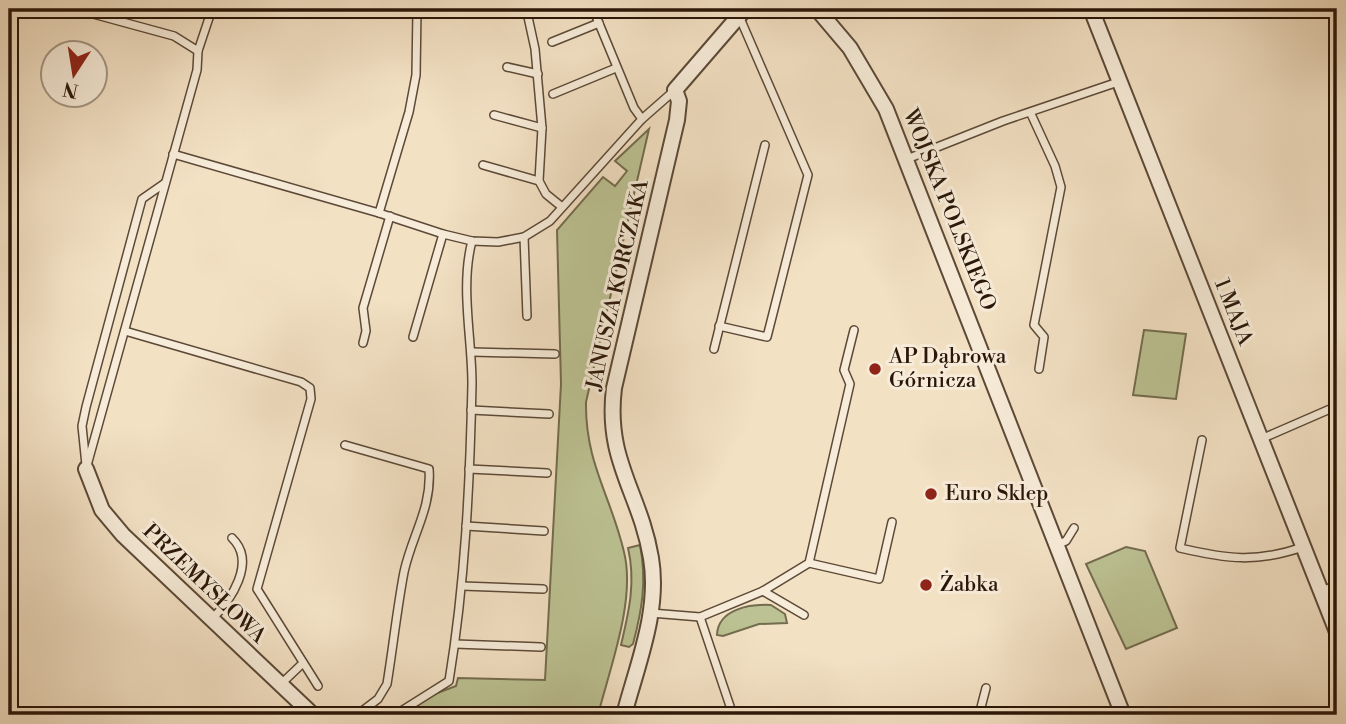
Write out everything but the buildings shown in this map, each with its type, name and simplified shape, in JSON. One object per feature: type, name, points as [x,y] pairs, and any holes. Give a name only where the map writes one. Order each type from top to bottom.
[{"type":"street","name":"WOJSKA POLSKIEGO","points":[[817,9],[866,71],[907,159],[1124,715]]},
{"type":"street","name":"1 MAJA","points":[[1091,9],[1337,632]]},
{"type":"street","points":[[675,90],[742,12]]},
{"type":"street","name":"JANUSZA KORCZAKA","points":[[624,715],[651,613],[654,584],[650,553],[615,450],[611,419],[614,388],[677,120],[679,101],[675,90]]},
{"type":"street","name":"PRZEMYSŁOWA","points":[[86,469],[102,510],[123,535],[313,715]]},
{"type":"lane","points":[[75,9],[174,36],[198,51]]},
{"type":"lane","points":[[86,469],[197,70],[198,51],[212,9]]},
{"type":"lane","points":[[379,213],[409,112],[416,75],[417,9]]},
{"type":"lane","points":[[593,9],[616,68],[634,108],[642,119]]},
{"type":"lane","points":[[719,326],[767,337],[808,175],[742,12]]},
{"type":"lane","points":[[528,16],[538,75],[542,128],[539,181],[546,194],[562,207]]},
{"type":"lane","points":[[552,42],[598,23]]},
{"type":"lane","points":[[507,67],[538,75]]},
{"type":"lane","points":[[553,94],[616,68]]},
{"type":"lane","points":[[907,159],[1003,121],[1031,114],[1118,82]]},
{"type":"lane","points":[[173,155],[472,242],[498,242],[524,237],[550,221],[642,119],[675,90]]},
{"type":"lane","points":[[494,114],[542,128]]},
{"type":"lane","points":[[1031,114],[1055,166],[1060,187],[1034,325],[1044,337],[1039,369]]},
{"type":"lane","points":[[714,349],[765,145]]},
{"type":"lane","points":[[484,164],[539,181]]},
{"type":"lane","points":[[86,469],[82,426],[142,199],[165,183]]},
{"type":"lane","points":[[363,343],[366,331],[363,308],[390,216]]},
{"type":"lane","points":[[413,337],[443,234]]},
{"type":"lane","points":[[524,237],[527,316]]},
{"type":"lane","points":[[395,715],[449,681],[462,586],[469,469],[472,352],[466,266],[472,242]]},
{"type":"lane","points":[[809,563],[850,384],[845,370],[855,330]]},
{"type":"lane","points":[[125,331],[301,382],[310,388],[311,399],[257,589],[318,686]]},
{"type":"lane","points":[[472,352],[555,354]]},
{"type":"lane","points":[[1261,439],[1337,406]]},
{"type":"lane","points":[[471,410],[549,414]]},
{"type":"lane","points":[[1202,440],[1180,548],[1240,559],[1304,547]]},
{"type":"lane","points":[[345,445],[429,469],[430,484],[423,520],[405,569],[387,684],[378,699],[357,715]]},
{"type":"lane","points":[[469,469],[547,473]]},
{"type":"lane","points":[[651,613],[700,617],[762,591],[809,563],[879,579],[892,522]]},
{"type":"lane","points":[[466,526],[544,531]]},
{"type":"lane","points":[[1058,544],[1066,541],[1074,528]]},
{"type":"lane","points":[[212,620],[231,599],[240,571],[242,553],[232,538]]},
{"type":"lane","points":[[1322,591],[1337,585]]},
{"type":"lane","points":[[462,586],[543,589]]},
{"type":"lane","points":[[762,591],[804,615]]},
{"type":"lane","points":[[700,617],[733,715]]},
{"type":"lane","points":[[455,644],[541,647]]},
{"type":"lane","points":[[281,685],[303,663]]},
{"type":"lane","points":[[979,715],[986,688]]},
{"type":"green space","points":[[649,129],[586,402],[594,462],[619,532],[627,571],[627,591],[620,634],[598,715],[402,715],[432,695],[456,686],[458,678],[545,680],[561,384],[557,230],[603,177],[615,186],[627,171],[615,161]]},
{"type":"green space","points":[[1144,330],[1186,334],[1176,399],[1133,395]]},
{"type":"green space","points":[[640,545],[642,595],[633,644],[629,647],[621,645],[631,585],[628,548]]},
{"type":"green space","points":[[1126,547],[1145,551],[1177,628],[1126,649],[1086,564]]},
{"type":"green space","points":[[771,605],[785,614],[787,623],[759,624],[723,636],[717,635],[723,619],[736,610]]},
{"type":"place","name":"AP Dąbrowa Górnicza","points":[[875,369]]},
{"type":"place","name":"Euro Sklep","points":[[931,494]]},
{"type":"place","name":"Żabka","points":[[926,585]]}]
